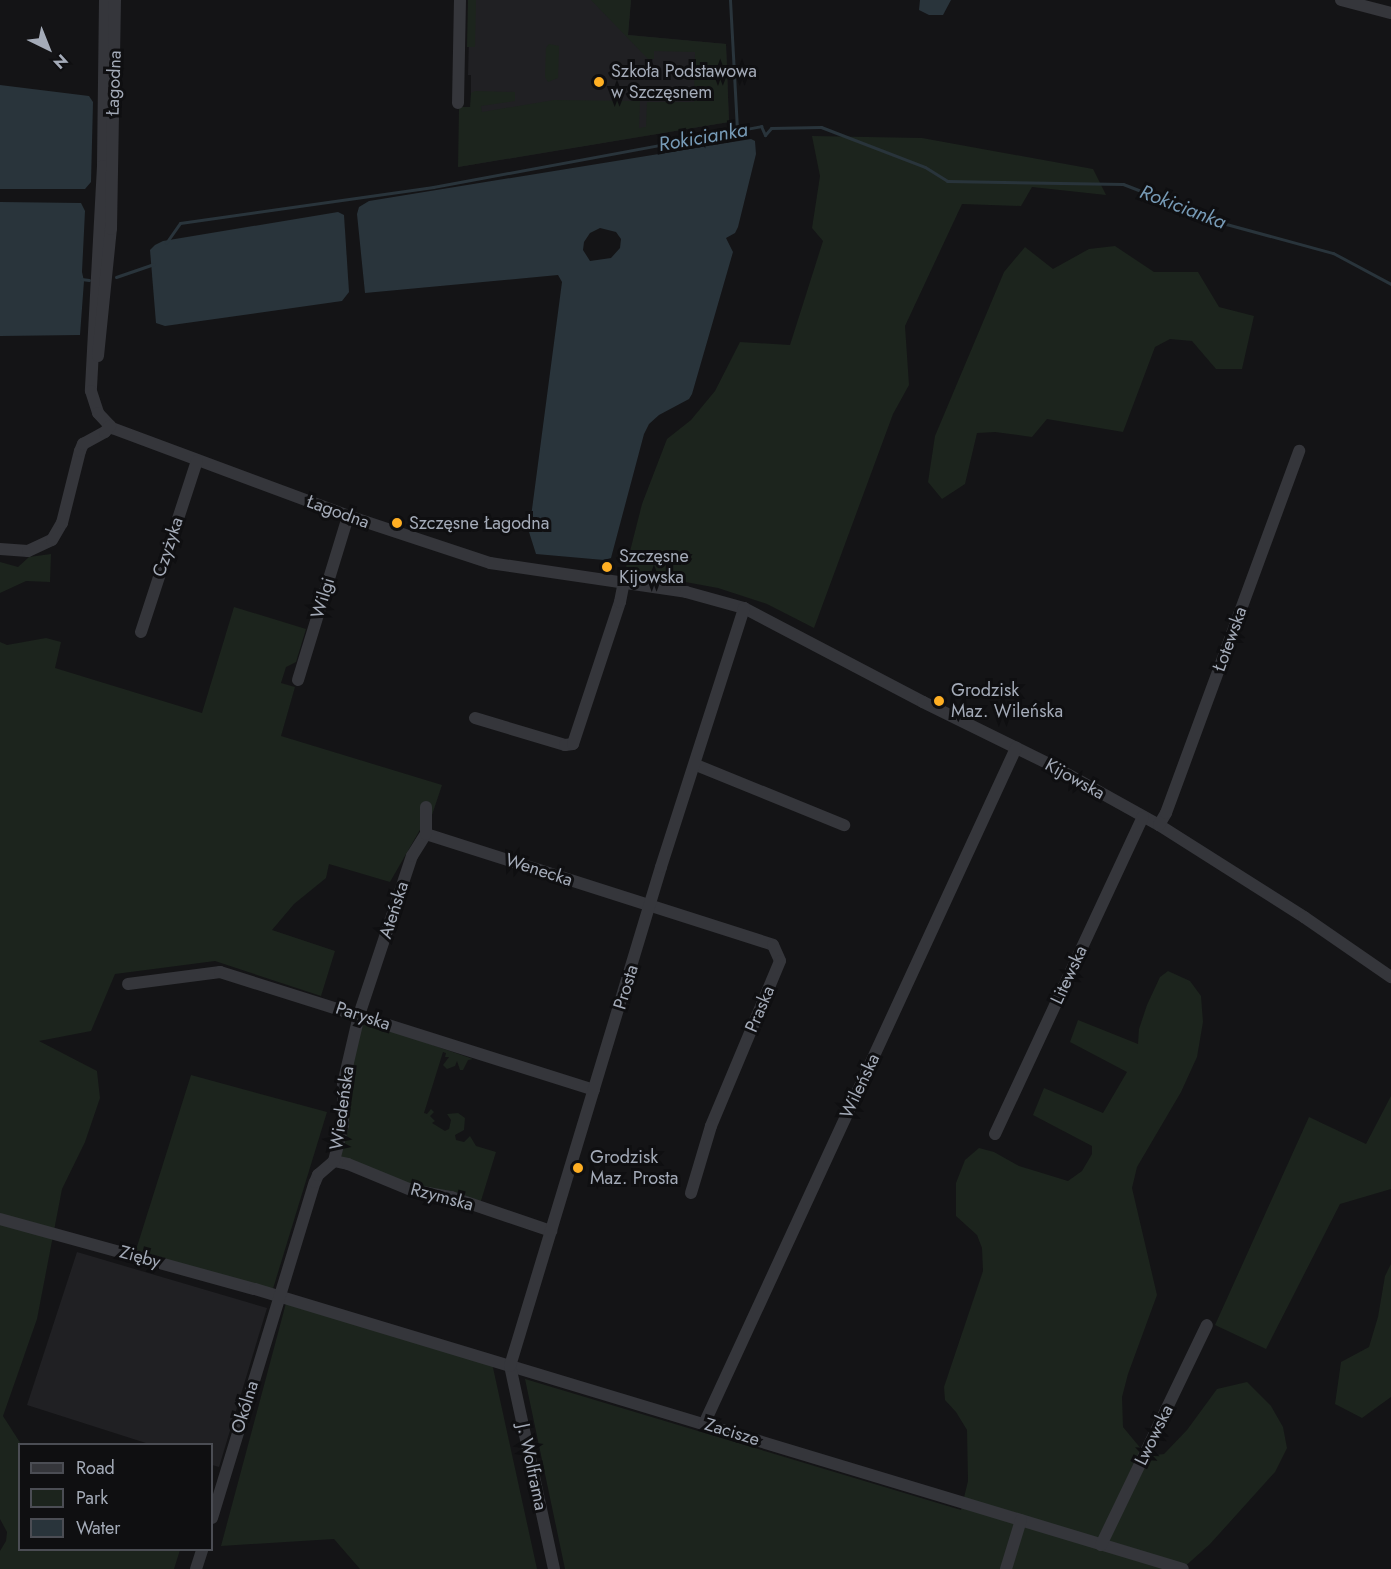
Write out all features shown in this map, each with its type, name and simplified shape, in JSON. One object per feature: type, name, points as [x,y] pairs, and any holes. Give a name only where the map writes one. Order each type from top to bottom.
[{"type":"street","name":"Łagodna","points":[[105,0],[103,166],[91,380],[95,405],[110,426],[118,432],[348,516],[490,563],[701,595],[744,608]]},
{"type":"street","name":"Łagodna","points":[[91,380],[102,337],[111,229],[115,0]]},
{"type":"street","points":[[458,103],[460,0]]},
{"type":"street","points":[[1341,0],[1391,13]]},
{"type":"street","points":[[0,549],[28,551],[52,540],[62,523],[83,444],[105,432],[110,426]]},
{"type":"street","name":"Łotewska","points":[[1159,825],[1166,813],[1299,452]]},
{"type":"street","name":"Czyżyka","points":[[141,632],[197,461]]},
{"type":"street","name":"Wilgi","points":[[298,680],[348,516]]},
{"type":"street","points":[[475,718],[565,745],[573,744],[581,726],[624,582]]},
{"type":"street","name":"Kijowska","points":[[744,608],[1016,748],[1159,825],[1296,911],[1391,977]]},
{"type":"street","name":"Prosta","points":[[510,1366],[744,608]]},
{"type":"street","name":"Wileńska","points":[[704,1424],[1016,748]]},
{"type":"street","points":[[696,765],[844,825]]},
{"type":"street","points":[[426,807],[426,834]]},
{"type":"street","name":"Litewska","points":[[995,1134],[1143,817]]},
{"type":"street","name":"Wenecka","points":[[426,834],[651,905]]},
{"type":"street","name":"Ateńska","points":[[359,1015],[412,856],[426,834]]},
{"type":"street","name":"Praska","points":[[651,905],[773,945],[780,961],[711,1126],[691,1193]]},
{"type":"street","name":"Paryska","points":[[128,984],[220,972],[594,1090]]},
{"type":"street","name":"Wiedeńska","points":[[279,1297],[315,1182],[318,1175],[334,1161],[343,1124],[343,1084],[359,1015]]},
{"type":"street","name":"Rzymska","points":[[334,1161],[411,1190],[451,1197],[551,1231]]},
{"type":"street","name":"Zięby","points":[[0,1219],[279,1297]]},
{"type":"street","name":"Zacisze","points":[[279,1297],[1183,1569]]},
{"type":"street","name":"Okólna","points":[[213,1515],[279,1297]]},
{"type":"street","name":"Lwowska","points":[[1101,1545],[1207,1325]]},
{"type":"street","name":"J. Wolframa","points":[[510,1366],[554,1569]]},
{"type":"street","points":[[1006,1569],[1021,1520]]},
{"type":"street","points":[[196,1569],[202,1551]]},
{"type":"shaded area","name":"Szkoła Podstawowa w Szczęsnem","points":[[470,0],[631,0],[628,35],[726,44],[729,122],[458,167],[471,107],[471,75],[468,75]]},
{"type":"shaded area","points":[[77,1252],[267,1308],[219,1467],[213,1465],[213,1443],[146,1443],[27,1405]]},
{"type":"green space","points":[[468,0],[476,0],[475,47],[467,47]]},
{"type":"green space","points":[[591,0],[631,0],[628,35],[726,44],[729,122],[458,167],[459,107],[470,107],[471,93],[475,91],[515,92],[515,101],[481,106],[482,112],[554,100],[640,101],[639,128],[646,127],[647,102],[694,102],[694,99],[655,98],[653,95],[694,96],[695,52],[654,51],[654,59],[648,59]]},
{"type":"green space","points":[[549,44],[559,46],[558,78],[548,82],[545,77],[546,48]]},
{"type":"green space","points":[[812,136],[922,138],[1093,169],[1106,195],[1032,187],[1021,206],[962,204],[905,326],[909,385],[893,414],[814,628],[767,604],[718,588],[625,571],[642,504],[667,439],[691,420],[715,391],[740,342],[790,345],[823,241],[812,228],[820,176]]},
{"type":"green space","points":[[1115,246],[1154,272],[1198,272],[1219,307],[1254,316],[1242,369],[1216,369],[1192,341],[1170,339],[1155,347],[1123,432],[1047,419],[1032,437],[995,432],[977,433],[965,484],[942,499],[928,482],[935,436],[1004,272],[1025,247],[1053,269],[1089,249]]},
{"type":"green space","points":[[51,554],[50,582],[26,581],[0,593],[0,562],[18,567],[29,557]]},
{"type":"green space","points":[[234,607],[306,629],[296,662],[286,667],[281,683],[295,687],[281,736],[442,785],[432,815],[421,828],[390,882],[329,864],[326,878],[294,904],[272,930],[335,951],[321,996],[215,961],[115,974],[91,1031],[39,1041],[97,1071],[100,1098],[85,1142],[62,1189],[37,1319],[3,1416],[20,1443],[18,1443],[18,1551],[180,1551],[174,1569],[0,1569],[0,1551],[6,1541],[7,1532],[0,1519],[0,642],[7,645],[46,638],[61,642],[55,668],[202,713]]},
{"type":"green space","points":[[1168,971],[1190,981],[1201,996],[1203,1022],[1197,1057],[1181,1092],[1137,1167],[1132,1188],[1157,1295],[1122,1397],[1123,1427],[1147,1456],[1164,1454],[1187,1430],[1217,1389],[1247,1382],[1271,1406],[1283,1427],[1287,1448],[1275,1472],[1210,1544],[1182,1569],[565,1569],[525,1379],[961,1510],[968,1481],[967,1430],[945,1400],[944,1387],[983,1271],[982,1248],[977,1235],[956,1216],[956,1183],[965,1160],[979,1148],[994,1152],[1019,1166],[1068,1181],[1082,1171],[1092,1154],[1092,1146],[1033,1115],[1044,1088],[1103,1113],[1127,1072],[1070,1042],[1078,1020],[1138,1044],[1139,1029],[1147,1005],[1160,977]]},
{"type":"green space","points":[[372,1024],[473,1059],[468,1060],[463,1070],[460,1070],[457,1061],[455,1066],[447,1069],[443,1065],[449,1057],[445,1057],[446,1053],[443,1052],[424,1113],[427,1114],[431,1109],[434,1112],[430,1116],[435,1121],[432,1123],[445,1131],[449,1129],[451,1120],[447,1114],[458,1113],[465,1118],[464,1130],[455,1135],[456,1140],[464,1142],[470,1136],[476,1146],[496,1152],[480,1204],[422,1190],[341,1157],[344,1099],[362,1025]]},
{"type":"green space","points":[[191,1075],[327,1112],[272,1292],[135,1253]]},
{"type":"green space","points":[[1391,1096],[1391,1189],[1340,1204],[1266,1349],[1215,1325],[1309,1117],[1366,1144]]},
{"type":"green space","points":[[1391,1264],[1391,1397],[1362,1418],[1335,1404],[1341,1362],[1369,1347],[1378,1317],[1385,1276]]},
{"type":"green space","points":[[286,1303],[492,1363],[537,1569],[360,1569],[334,1539],[221,1546]]},
{"type":"water","points":[[920,0],[951,0],[943,15],[929,15],[919,10]]},
{"type":"water","points":[[0,85],[89,96],[93,102],[91,182],[85,189],[0,189]]},
{"type":"water","points":[[751,139],[755,141],[756,154],[738,227],[735,233],[726,238],[733,252],[692,394],[689,399],[659,415],[649,424],[644,434],[611,558],[604,560],[536,554],[529,532],[562,282],[558,275],[365,293],[357,214],[359,207],[369,201]],"holes":[[[600,228],[616,232],[621,239],[620,248],[611,258],[590,261],[583,250],[584,242],[590,233]]]},
{"type":"water","points":[[0,202],[81,203],[85,211],[82,272],[84,281],[80,335],[0,336]]},
{"type":"water","points":[[338,212],[344,215],[349,292],[342,301],[165,326],[156,323],[150,250],[155,245],[163,241]]},
{"type":"waterway","points":[[730,0],[737,130]]},
{"type":"waterway","name":"Rokicianka","points":[[166,243],[180,223],[433,187],[761,126],[765,135],[771,128],[821,127],[925,167],[947,181],[1123,184],[1226,224],[1333,253],[1391,284]]},
{"type":"waterway","name":"Rokicianka","points":[[116,277],[154,264]]},
{"type":"waterway","name":"Rokicianka","points":[[81,279],[89,280]]},
{"type":"place","name":"Szkoła Podstawowa w Szczęsnem","points":[[599,82]]},
{"type":"place","name":"Szczęsne Łagodna","points":[[397,523]]},
{"type":"place","name":"Szczęsne Kijowska","points":[[607,567]]},
{"type":"place","name":"Grodzisk Maz. Wileńska","points":[[939,701]]},
{"type":"place","name":"Grodzisk Maz. Prosta","points":[[578,1168]]}]
